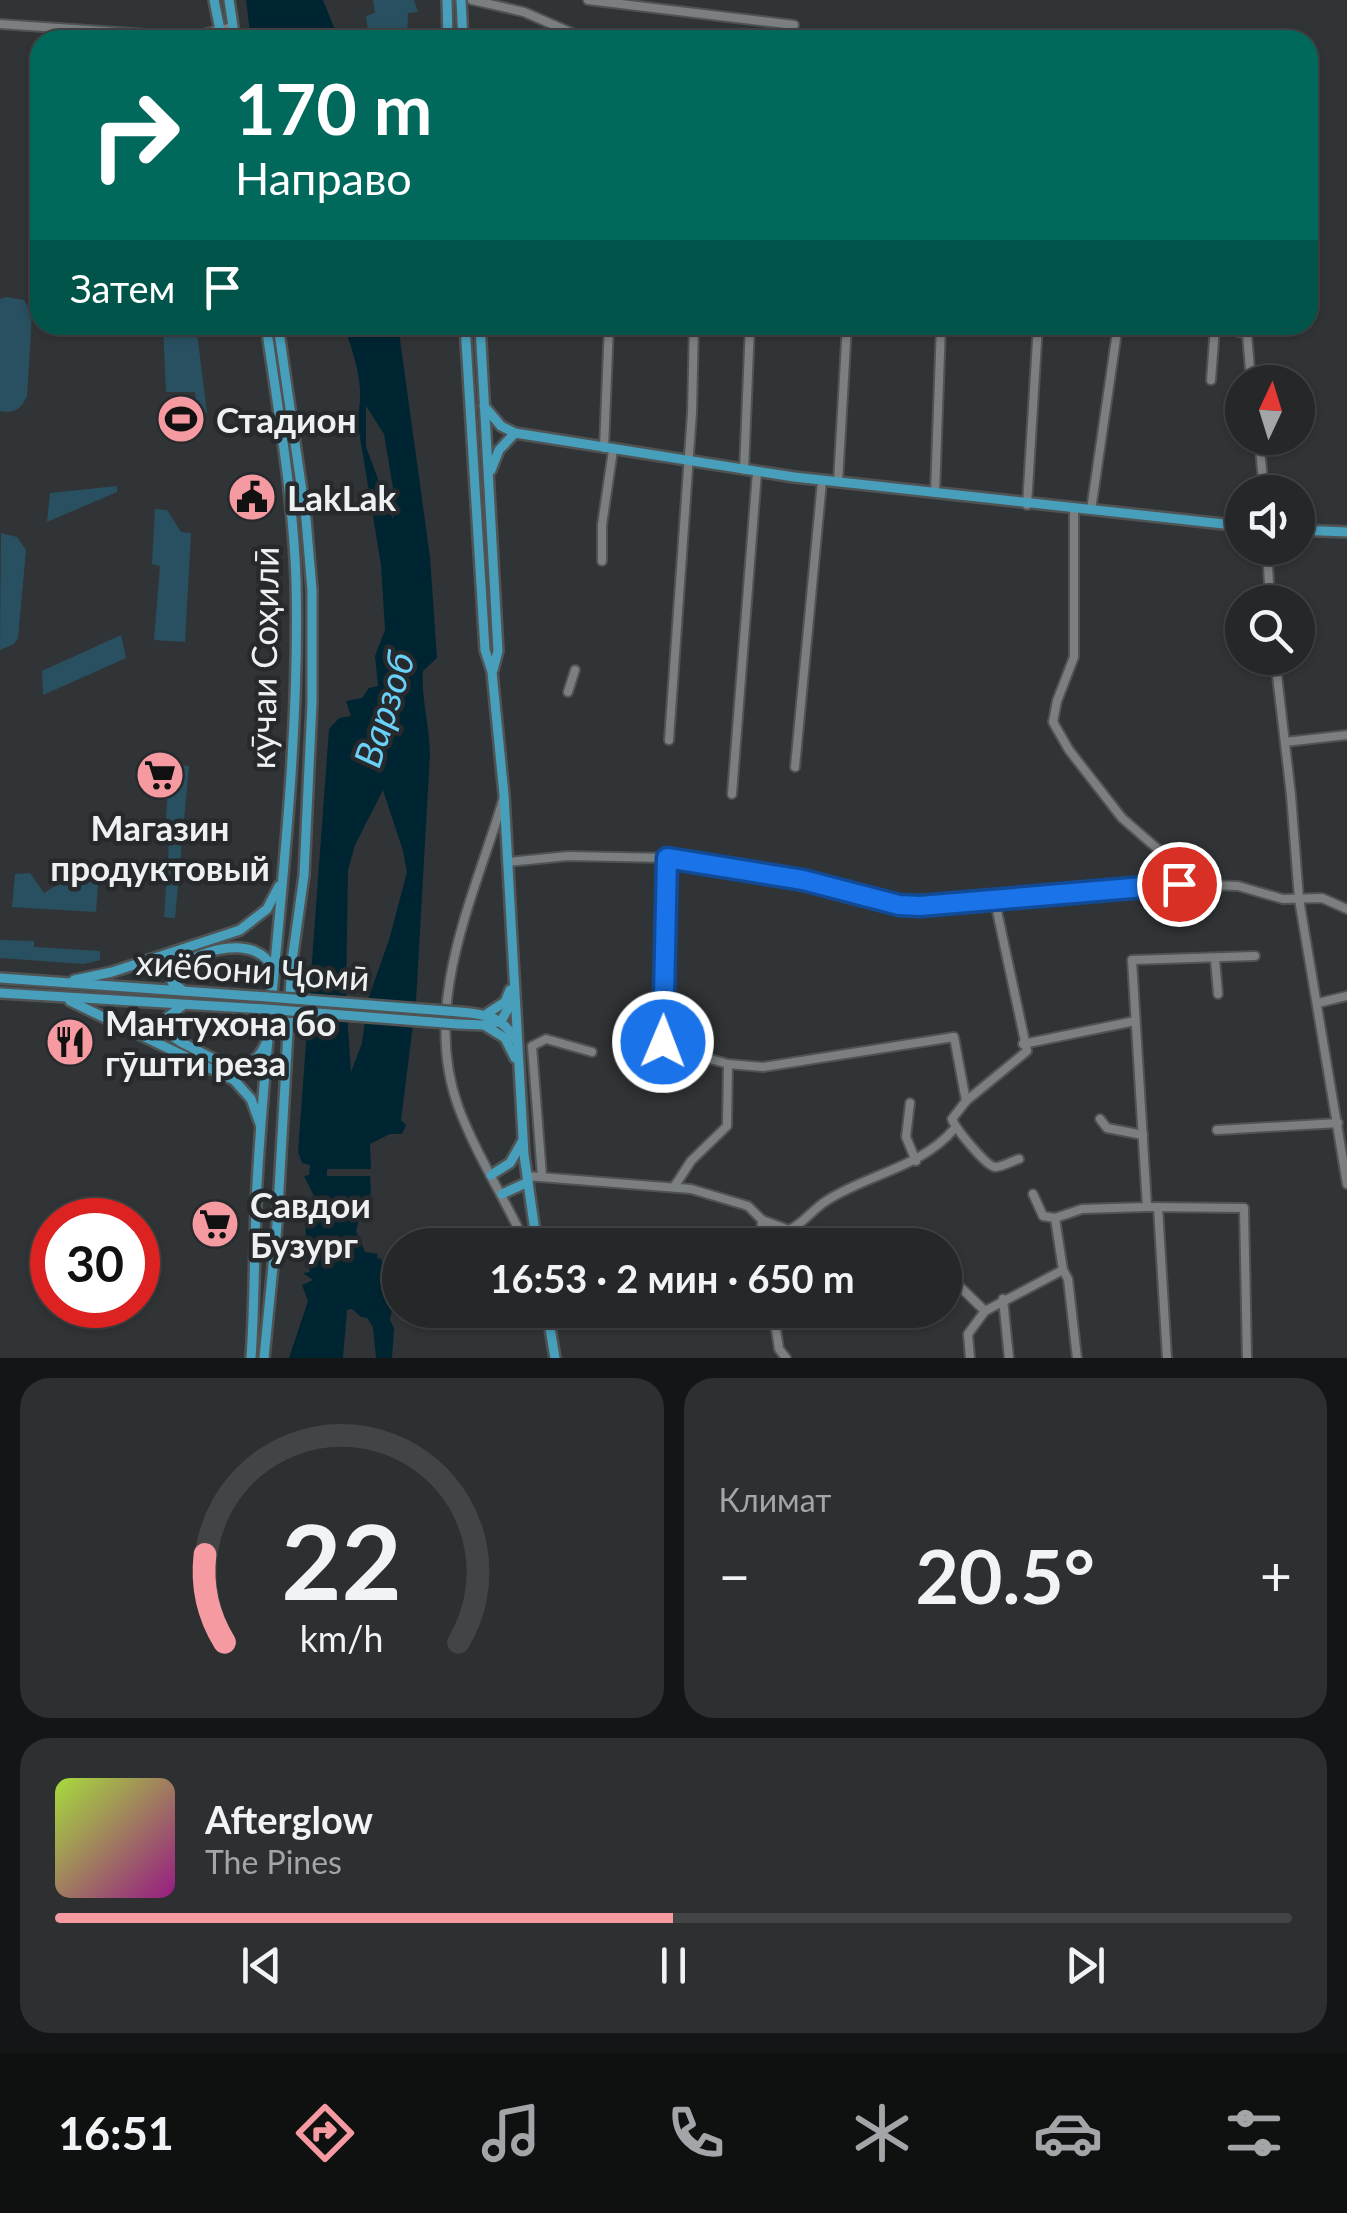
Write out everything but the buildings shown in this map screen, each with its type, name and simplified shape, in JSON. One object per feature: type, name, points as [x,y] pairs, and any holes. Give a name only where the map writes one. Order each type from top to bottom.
[{"type":"main road","points":[[214,0],[220,30]]},
{"type":"main road","points":[[229,0],[233,30]]},
{"type":"main road","points":[[447,0],[448,30]]},
{"type":"main road","points":[[461,0],[462,30]]},
{"type":"main road","name":"кӯчаи Соҳилӣ","points":[[251,1358],[293,722],[296,579],[290,499],[267,335]]},
{"type":"main road","points":[[264,1358],[277,1225],[292,961],[304,875],[312,723],[312,609],[306,519],[279,335]]},
{"type":"main road","points":[[466,335],[485,650],[492,672],[504,795],[513,1000],[535,1228]]},
{"type":"main road","points":[[480,335],[498,651],[492,672]]},
{"type":"main road","points":[[484,406],[502,426],[515,432],[608,449],[822,481],[1225,524]]},
{"type":"main road","points":[[490,472],[499,450],[515,432]]},
{"type":"main road","points":[[1315,531],[1347,532]]},
{"type":"main road","points":[[293,722],[302,717],[312,723]]},
{"type":"main road","points":[[64,982],[112,972],[240,930],[267,909],[284,874]]},
{"type":"main road","points":[[185,991],[172,982],[174,970],[218,950],[257,950],[268,958],[275,973]]},
{"type":"main road","points":[[512,972],[504,1002],[485,1020],[506,1038],[519,1074]]},
{"type":"main road","name":"хиёбони Ҷомӣ","points":[[0,978],[459,1012],[485,1020]]},
{"type":"main road","name":"хиёбони Ҷомӣ","points":[[0,993],[458,1024],[501,1020]]},
{"type":"main road","points":[[63,998],[234,1080],[252,1098],[263,1135]]},
{"type":"main road","points":[[513,1000],[501,1020],[518,1042]]},
{"type":"main road","points":[[185,1003],[168,1017],[170,1032],[177,1040],[225,1064],[238,1068],[255,1061],[270,1032]]},
{"type":"main road","points":[[491,1176],[510,1163],[524,1139]]},
{"type":"main road","points":[[502,1194],[528,1179]]},
{"type":"main road","points":[[257,1222],[268,1227],[277,1225]]},
{"type":"main road","points":[[550,1328],[556,1358]]},
{"type":"street","points":[[472,0],[524,12],[565,30]]},
{"type":"street","points":[[588,0],[794,26]]},
{"type":"street","points":[[0,24],[88,30]]},
{"type":"street","points":[[554,25],[554,30]]},
{"type":"street","points":[[229,30],[233,27]]},
{"type":"street","points":[[602,561],[609,335]]},
{"type":"street","points":[[669,740],[694,335]]},
{"type":"street","points":[[744,470],[750,335]]},
{"type":"street","points":[[838,482],[846,335]]},
{"type":"street","points":[[935,493],[941,335]]},
{"type":"street","points":[[1027,505],[1037,335]]},
{"type":"street","points":[[1090,510],[1116,335]]},
{"type":"street","points":[[1211,380],[1212,335]]},
{"type":"street","points":[[1248,335],[1250,365]]},
{"type":"street","points":[[732,794],[757,472]]},
{"type":"street","points":[[795,767],[822,481]]},
{"type":"street","points":[[1074,509],[1074,657],[1057,701],[1054,722],[1069,750],[1122,818],[1198,885]]},
{"type":"street","points":[[568,692],[575,670]]},
{"type":"street","points":[[1277,675],[1298,899],[1347,1184]]},
{"type":"street","points":[[1285,742],[1347,735]]},
{"type":"street","points":[[504,795],[455,960],[447,994],[446,1027],[450,1078],[458,1108],[518,1228]]},
{"type":"street","points":[[508,862],[568,856],[667,858],[803,880],[899,905],[1198,885],[1238,886],[1284,900],[1322,898],[1347,909]]},
{"type":"street","points":[[667,858],[663,1042],[668,1048],[728,1064],[763,1067],[954,1037],[966,1101]]},
{"type":"street","points":[[994,898],[1027,1051],[953,1116],[955,1128],[993,1166],[1018,1159]]},
{"type":"street","points":[[1147,1207],[1132,960],[1254,956]]},
{"type":"street","points":[[1216,959],[1218,994]]},
{"type":"street","points":[[1318,1003],[1347,996]]},
{"type":"street","points":[[1024,1044],[1135,1021]]},
{"type":"street","points":[[542,1176],[532,1046],[546,1039],[592,1052]]},
{"type":"street","points":[[674,1187],[691,1160],[726,1126],[728,1064]]},
{"type":"street","points":[[910,1103],[906,1137],[916,1162]]},
{"type":"street","points":[[1100,1119],[1106,1128],[1143,1135]]},
{"type":"street","points":[[1216,1130],[1338,1123]]},
{"type":"street","points":[[528,1179],[542,1176],[674,1187],[748,1206],[762,1220],[793,1229],[826,1201],[868,1178],[916,1162],[937,1148],[955,1128]]},
{"type":"street","points":[[1033,1194],[1043,1216],[1054,1218],[1082,1209],[1244,1208],[1247,1358]]},
{"type":"street","points":[[1158,1207],[1167,1358]]},
{"type":"street","points":[[1054,1218],[1068,1279],[1077,1358]]},
{"type":"street","points":[[761,1228],[762,1220]]},
{"type":"street","points":[[970,1358],[968,1334],[985,1311],[1003,1298],[1063,1270]]},
{"type":"street","points":[[962,1288],[985,1311]]},
{"type":"street","points":[[1003,1298],[1009,1358]]},
{"type":"street","points":[[776,1328],[779,1349],[786,1358]]},
{"type":"shaded area","points":[[373,0],[414,0],[418,12],[408,13],[407,30],[368,30],[366,16],[375,13]]},
{"type":"shaded area","points":[[0,299],[24,300],[30,310],[27,396],[20,407],[9,412],[0,411]]},
{"type":"shaded area","points":[[163,335],[197,335],[207,413],[198,415],[195,392],[166,392]]},
{"type":"shaded area","points":[[117,486],[117,492],[47,522],[50,493]]},
{"type":"shaded area","points":[[155,509],[167,510],[181,532],[191,533],[185,642],[154,640],[160,566],[152,564]]},
{"type":"shaded area","points":[[1,533],[17,537],[26,550],[18,638],[0,650]]},
{"type":"shaded area","points":[[121,635],[126,658],[43,695],[42,671]]},
{"type":"shaded area","points":[[170,765],[189,766],[175,918],[164,917]]},
{"type":"shaded area","points":[[100,859],[96,912],[12,907],[15,874],[30,873],[44,893]]},
{"type":"shaded area","points":[[0,940],[34,941],[34,947],[100,951],[100,960],[84,964],[0,958]]},
{"type":"water","points":[[246,0],[323,0],[335,30],[250,30]]},
{"type":"water","name":"Варзоб","points":[[347,335],[399,335],[430,557],[437,658],[423,671],[430,755],[416,1001],[401,1120],[406,1125],[402,1134],[390,1134],[370,1144],[371,1169],[327,1169],[327,1176],[370,1176],[371,1192],[365,1206],[354,1208],[359,1220],[356,1231],[365,1252],[378,1254],[382,1261],[382,1328],[394,1328],[392,1358],[376,1358],[373,1327],[352,1309],[347,1310],[343,1358],[289,1358],[308,1301],[302,1285],[313,1280],[303,1273],[310,1272],[306,1226],[316,1209],[316,1200],[304,1176],[309,1175],[310,1165],[302,1163],[298,1152],[329,729],[339,718],[351,716],[346,701],[362,698],[369,688],[378,686],[375,656],[385,630],[381,565],[357,419],[359,383]],"holes":[[[366,406],[384,434],[395,500],[393,519],[366,447]],[[383,790],[407,872],[368,999],[362,1043],[351,1072],[346,997],[348,870],[355,845]]]},
{"type":"place","name":"Стадион","points":[[181,419]]},
{"type":"place","name":"LakLak","points":[[252,497]]},
{"type":"place","name":"Магазин продуктовый","points":[[160,775]]},
{"type":"place","name":"Мантухона бо гӯшти реза","points":[[70,1042]]},
{"type":"place","name":"Савдои Бузург","points":[[215,1224]]},
{"type":"route","points":[[663,1042],[667,858],[803,880],[899,905],[1179,884]]}]
